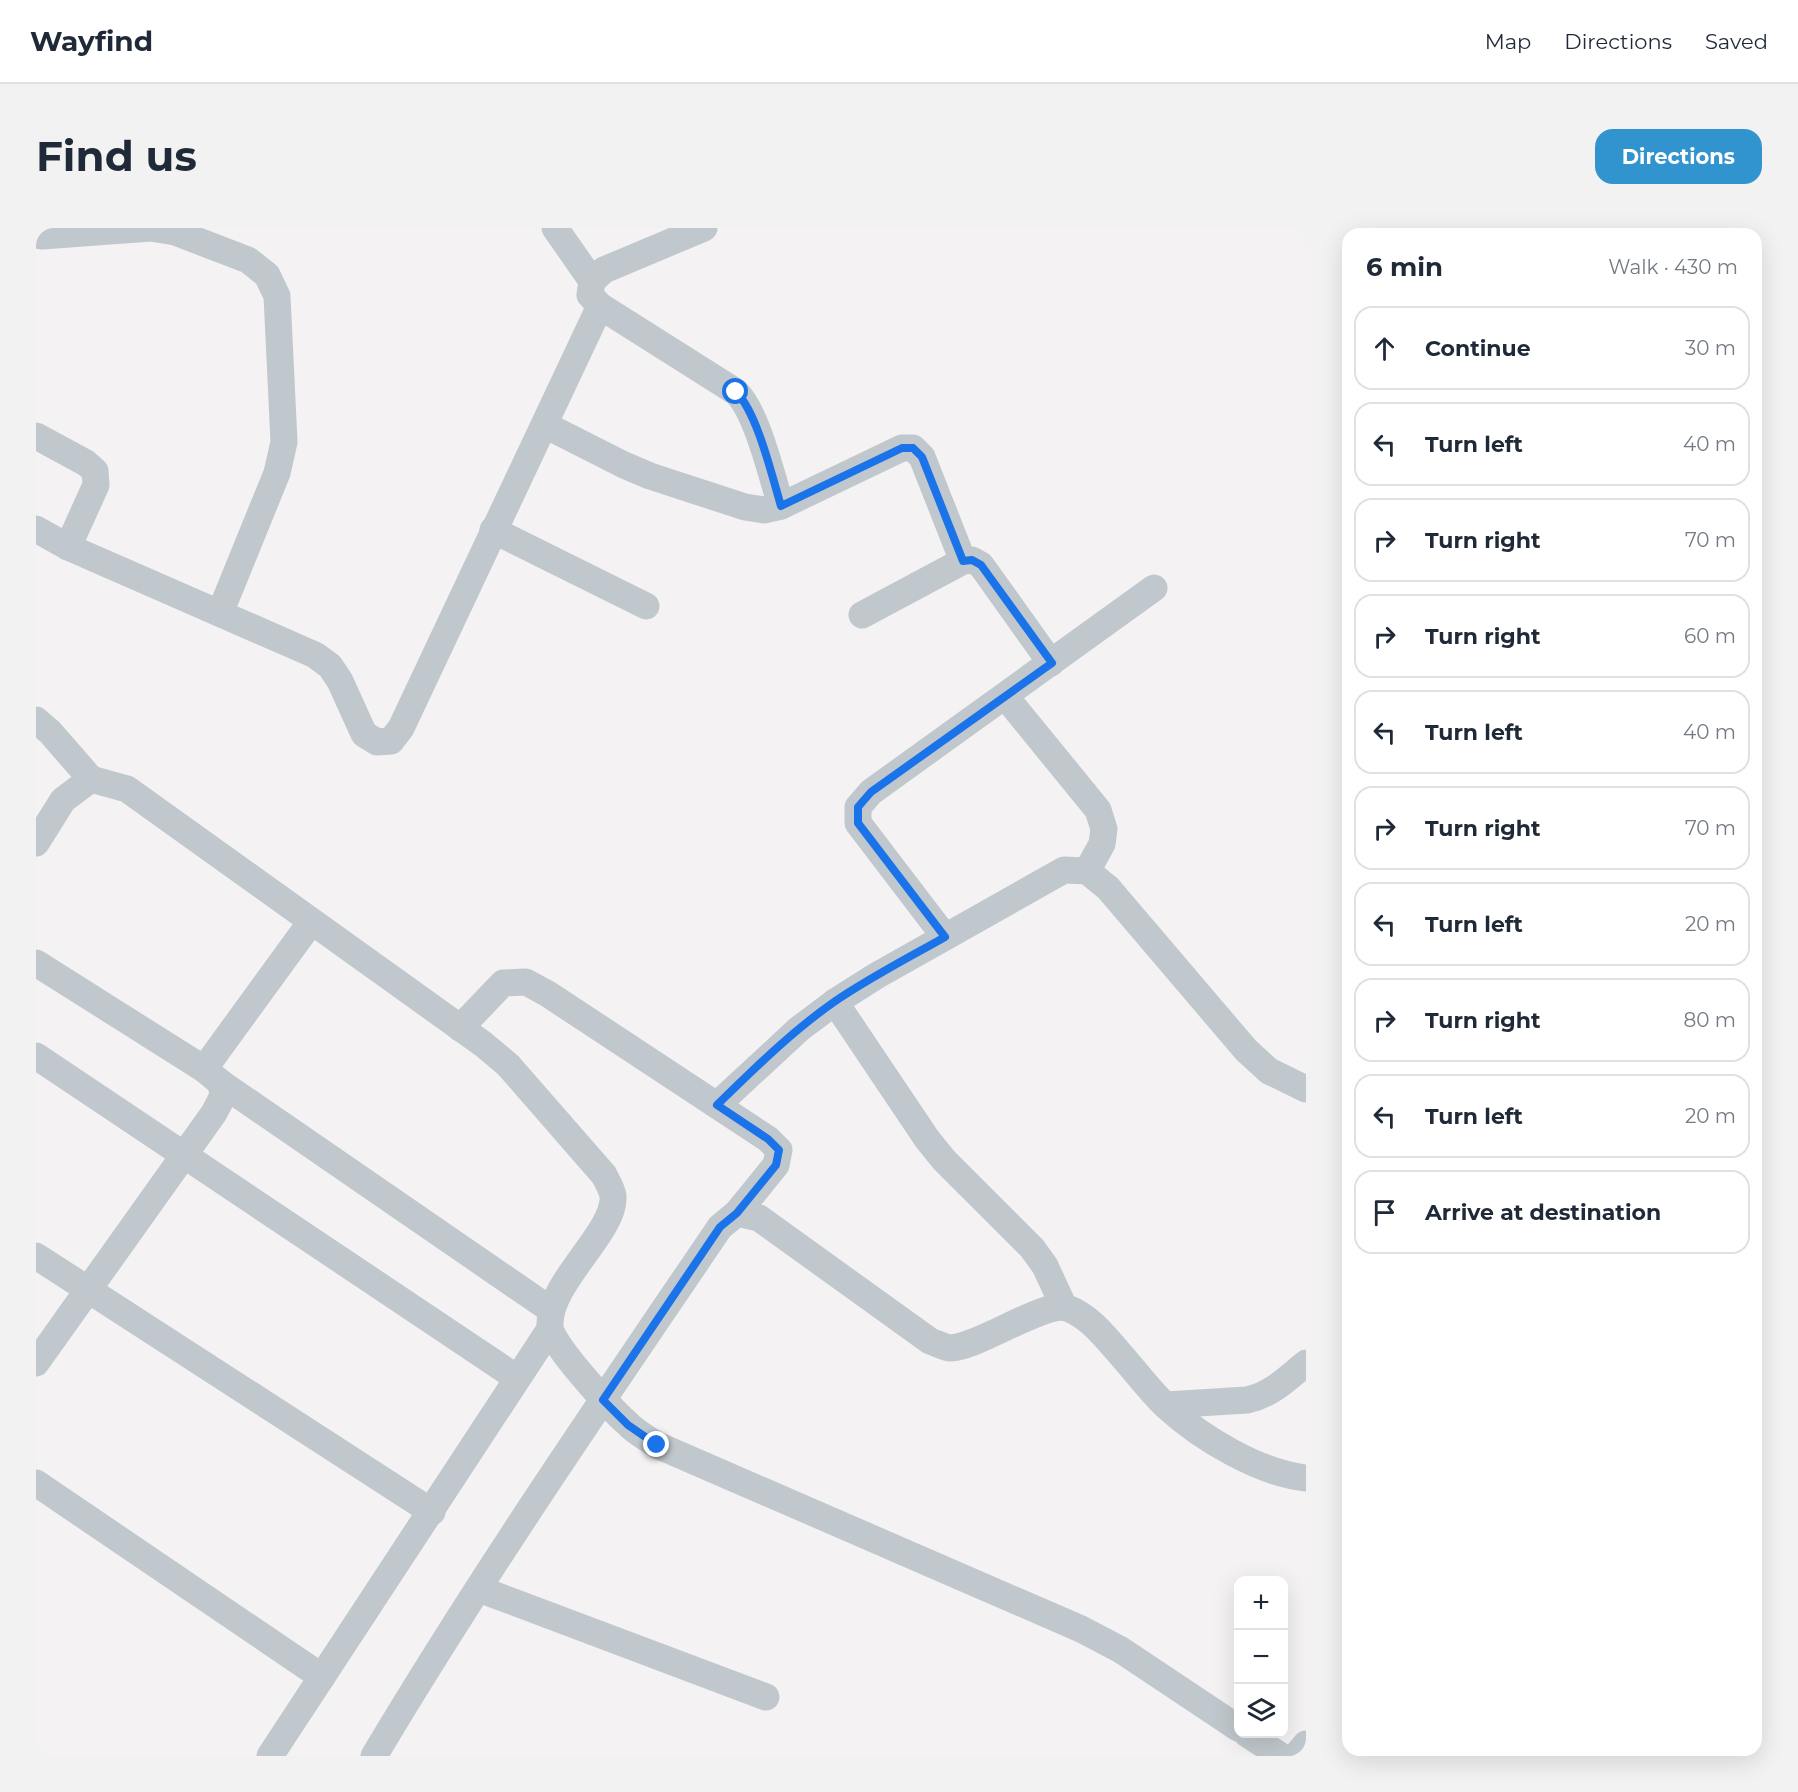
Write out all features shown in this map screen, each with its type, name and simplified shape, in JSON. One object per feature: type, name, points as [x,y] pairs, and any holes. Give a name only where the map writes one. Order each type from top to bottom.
[{"type":"street","points":[[38,239],[151,228],[175,232],[248,260],[267,275],[277,296],[284,442],[277,473],[220,613]]},
{"type":"street","points":[[555,228],[596,293],[744,400],[752,416],[781,506]]},
{"type":"street","points":[[36,529],[68,547],[315,654],[330,666],[340,681],[364,734],[377,742],[390,741],[401,728],[544,424],[604,270],[704,228]]},
{"type":"street","points":[[544,424],[650,476],[745,507],[764,510],[781,506],[902,448],[913,448],[922,457],[963,561]]},
{"type":"street","points":[[36,436],[86,463],[95,471],[96,485],[68,547]]},
{"type":"street","points":[[493,530],[646,606]]},
{"type":"street","points":[[862,615],[963,561],[972,560],[981,565],[1052,663]]},
{"type":"street","points":[[945,937],[858,823],[858,807],[871,792],[1154,588]]},
{"type":"street","points":[[1005,696],[1098,810],[1104,829],[1102,844],[1088,871]]},
{"type":"street","points":[[36,720],[50,732],[92,779],[127,789],[460,1028],[508,1065],[604,1174],[613,1195],[612,1207],[606,1221],[563,1287],[550,1320],[517,1378],[432,1512],[270,1756]]},
{"type":"street","points":[[36,843],[63,800],[92,779]]},
{"type":"street","points":[[717,1105],[799,1029],[835,1002],[876,976],[1064,870],[1088,871],[1108,888],[1246,1050],[1269,1071],[1306,1089]]},
{"type":"street","points":[[212,1076],[311,922]]},
{"type":"street","points":[[36,963],[212,1076],[550,1320],[566,1354],[603,1400],[628,1425],[657,1445],[1081,1629],[1121,1650],[1234,1725]]},
{"type":"street","points":[[374,1756],[426,1669],[603,1400],[720,1227],[737,1213],[776,1165],[779,1150],[768,1139],[717,1105],[548,994],[526,982],[503,982],[460,1028]]},
{"type":"street","points":[[835,1002],[927,1139],[944,1160],[1032,1248],[1045,1266],[1064,1307]]},
{"type":"street","points":[[36,1056],[517,1378]]},
{"type":"street","points":[[36,1362],[214,1113],[223,1096],[212,1076]]},
{"type":"street","points":[[737,1213],[759,1218],[930,1341],[950,1348],[972,1343],[1038,1313],[1064,1307],[1085,1316],[1166,1406],[1200,1433],[1263,1468],[1287,1476],[1306,1478]]},
{"type":"street","points":[[36,1256],[432,1512]]},
{"type":"street","points":[[1166,1406],[1259,1398],[1274,1390],[1306,1363]]},
{"type":"street","points":[[36,1483],[322,1677]]},
{"type":"street","points":[[479,1589],[766,1697]]},
{"type":"street","points":[[1253,1738],[1281,1756]]},
{"type":"street","points":[[1296,1756],[1306,1744]]},
{"type":"route","points":[[657,1445],[628,1425],[603,1400],[720,1227],[737,1213],[776,1165],[779,1150],[768,1139],[717,1105],[799,1029],[835,1002],[945,937],[858,823],[858,807],[871,792],[1052,663],[981,565],[972,560],[963,561],[922,457],[913,448],[902,448],[781,506],[752,416],[744,400],[736,392]]}]
